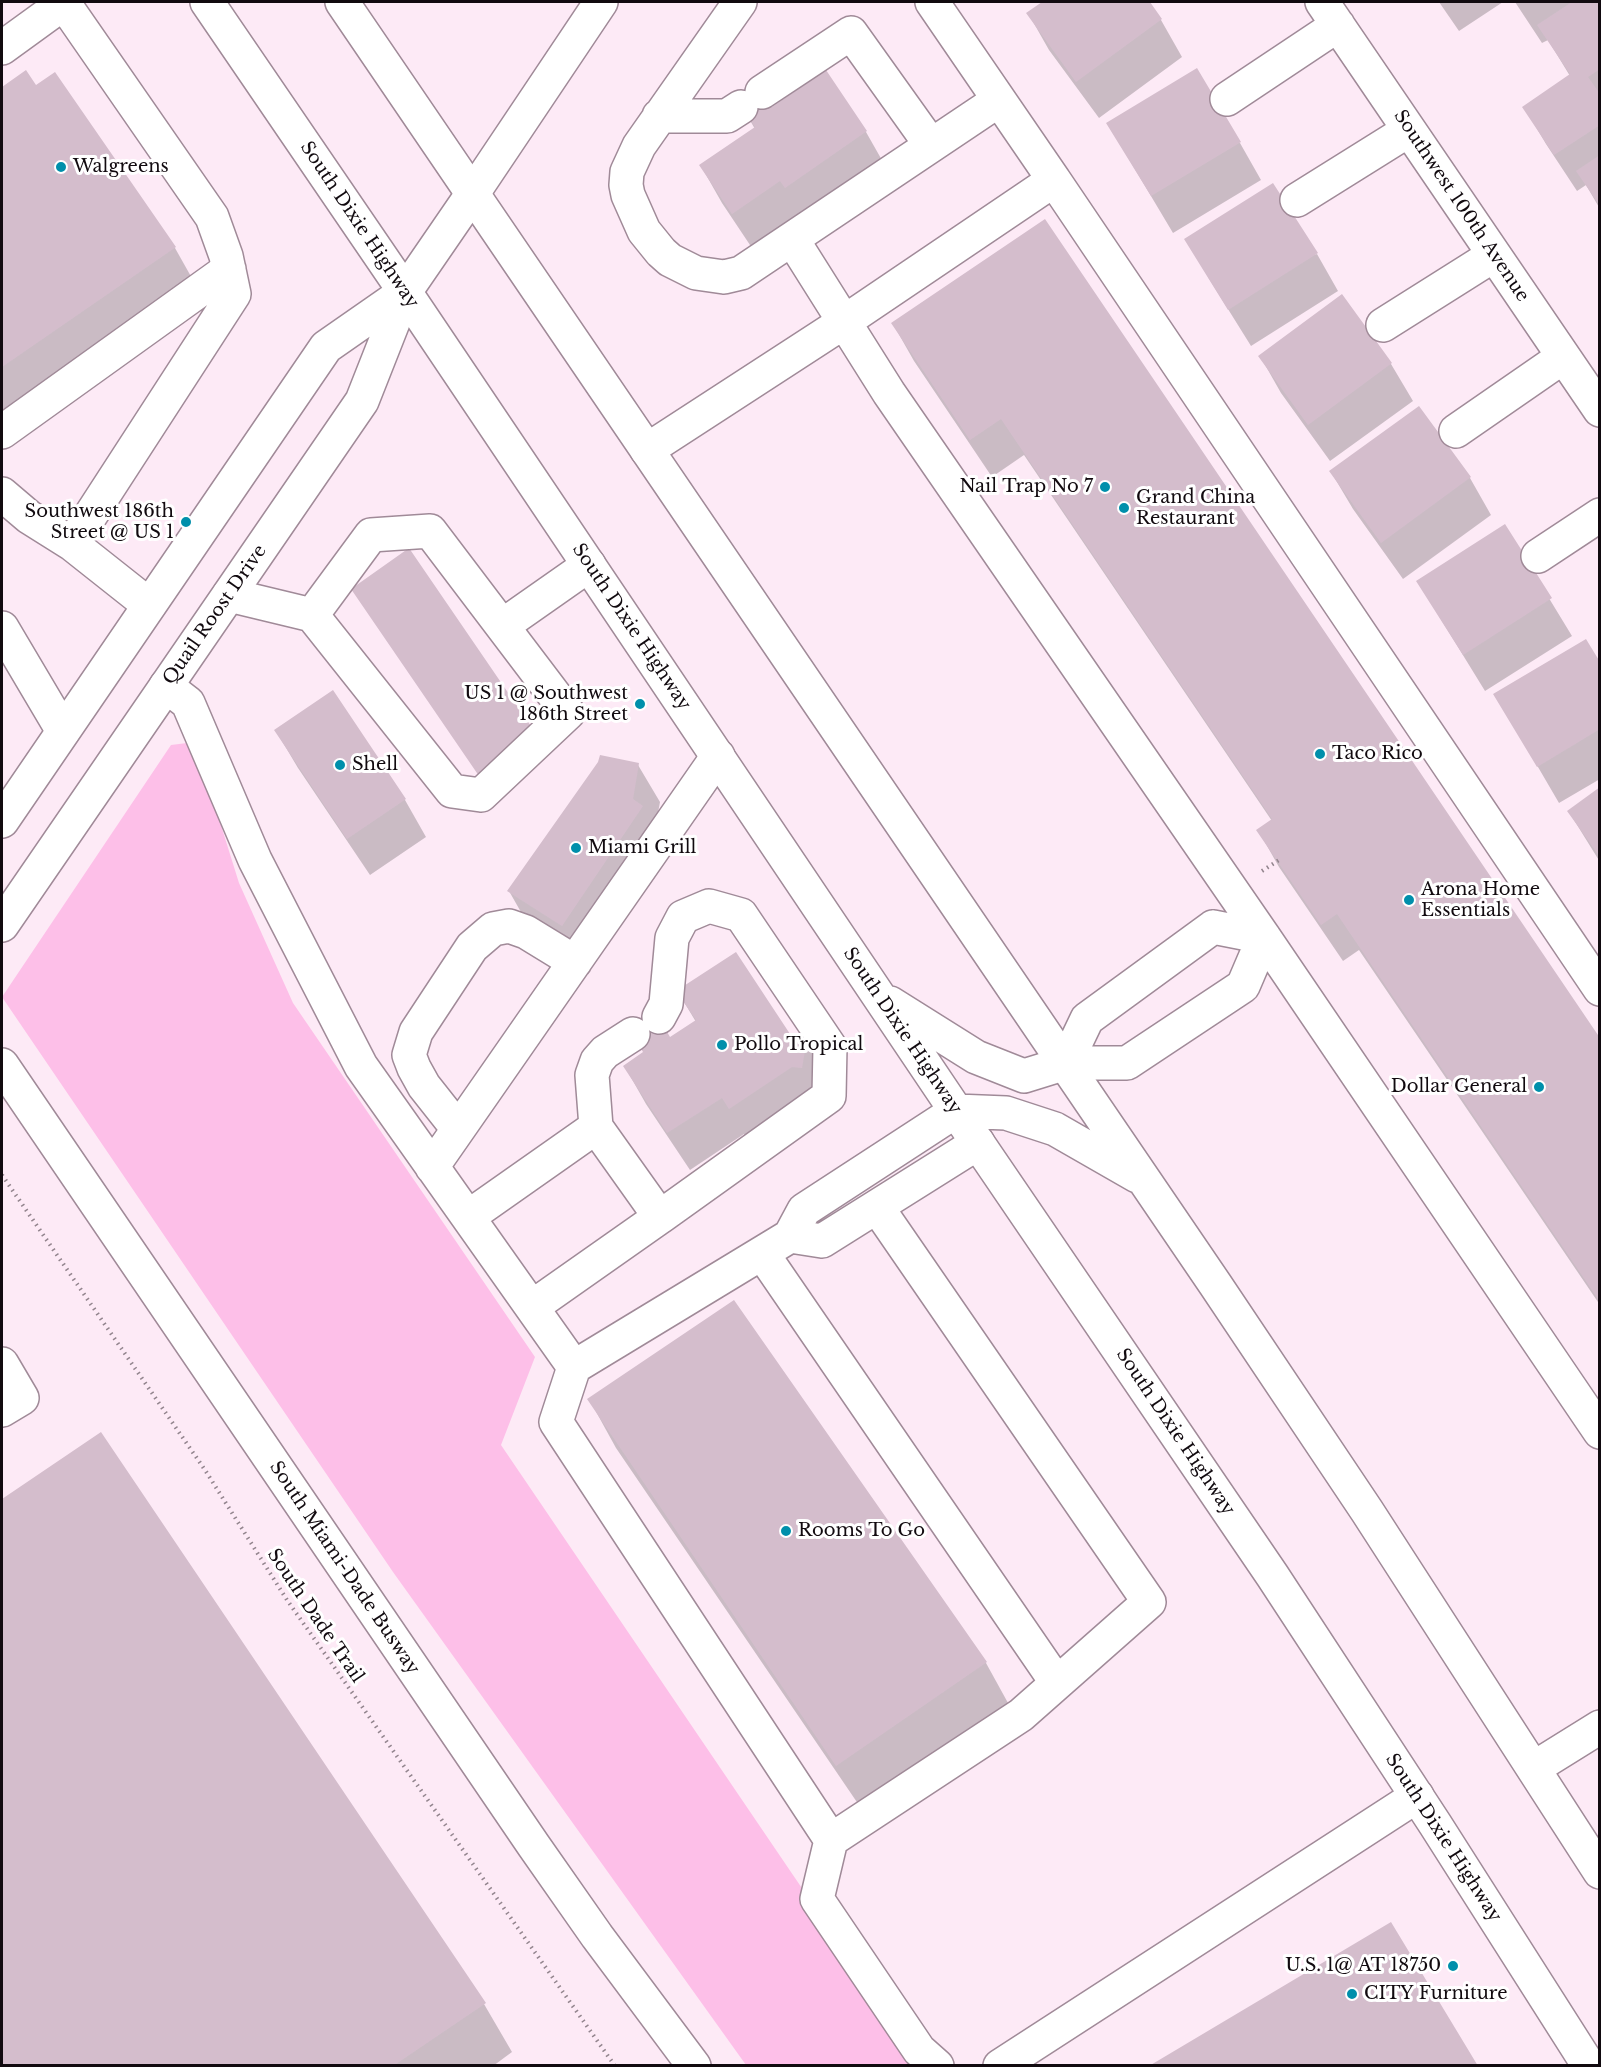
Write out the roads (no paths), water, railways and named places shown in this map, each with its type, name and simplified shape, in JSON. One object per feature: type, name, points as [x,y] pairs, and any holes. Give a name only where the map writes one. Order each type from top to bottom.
[{"type":"main road","points":[[2,48],[63,2],[212,217],[229,269],[234,294],[72,544]]},
{"type":"main road","name":"South Dixie Highway","points":[[207,2],[1272,1575],[1592,2062]]},
{"type":"main road","points":[[342,2],[1144,1179],[1367,1511],[1599,1872]]},
{"type":"main road","name":"Quail Roost Drive","points":[[2,925],[362,401],[405,292],[601,2]]},
{"type":"main road","points":[[740,2],[659,116],[632,158],[627,172],[626,185],[636,216],[644,231],[660,252],[685,268],[711,276],[724,277],[741,273],[999,100]]},
{"type":"main road","points":[[933,2],[1599,988]]},
{"type":"main road","points":[[1227,99],[1330,13]]},
{"type":"main road","name":"Southwest 100th Avenue","points":[[1330,13],[1599,410]]},
{"type":"main road","points":[[659,116],[727,116],[851,33],[931,145]]},
{"type":"main road","points":[[1297,201],[1409,130]]},
{"type":"main road","points":[[647,450],[844,322],[1054,180]]},
{"type":"main road","points":[[792,239],[890,393],[1264,937],[1599,1432]]},
{"type":"main road","points":[[1383,325],[1494,255]]},
{"type":"main road","points":[[2,432],[229,269]]},
{"type":"main road","name":"Quail Roost Drive","points":[[2,821],[326,347],[405,292]]},
{"type":"main road","points":[[1456,431],[1563,357]]},
{"type":"main road","points":[[2,494],[29,517],[72,544],[149,605]]},
{"type":"main road","points":[[1538,556],[1599,515]]},
{"type":"main road","points":[[229,595],[312,615],[452,791],[481,795],[568,712],[430,531],[371,535],[312,615]]},
{"type":"main road","points":[[502,626],[589,565]]},
{"type":"main road","points":[[2,628],[63,731]]},
{"type":"main road","points":[[166,686],[188,703],[255,860],[361,1066],[574,1367]]},
{"type":"main road","points":[[432,1167],[718,756]]},
{"type":"main road","points":[[532,1307],[660,1217],[829,1096],[830,1047],[741,915],[709,906],[683,917],[672,938],[666,1004],[646,1025],[605,1052],[597,1061],[592,1075],[596,1127],[660,1217]]},
{"type":"main road","points":[[458,1129],[424,1086],[409,1055],[416,1032],[472,947],[493,929],[509,926],[526,932],[575,962]]},
{"type":"main road","points":[[1066,1063],[1087,1019],[1213,927],[1264,937]]},
{"type":"main road","points":[[878,995],[976,1057],[1024,1076],[1066,1063],[1127,1063],[1243,987],[1264,937]]},
{"type":"main road","name":"South Miami-Dade Busway","points":[[2,1065],[527,1836],[597,1936],[694,2066]]},
{"type":"main road","points":[[831,1840],[555,1422],[574,1367],[790,1236],[804,1210],[956,1111],[1006,1113],[1055,1129],[1144,1179]]},
{"type":"main road","points":[[468,1217],[596,1127]]},
{"type":"main road","points":[[790,1236],[822,1241],[978,1143]]},
{"type":"main road","points":[[877,1207],[1149,1602],[1021,1715],[831,1840],[817,1899],[919,2050],[937,2066]]},
{"type":"main road","points":[[762,1253],[1057,1683]]},
{"type":"main road","points":[[2,1364],[22,1398],[2,1410]]},
{"type":"main road","points":[[1534,1768],[1599,1727]]},
{"type":"main road","points":[[1000,2066],[1417,1796]]},
{"type":"place","name":"Walgreens","points":[[61,167]]},
{"type":"place","name":"Nail Trap No 7","points":[[1105,487]]},
{"type":"place","name":"Grand China Restaurant","points":[[1124,508]]},
{"type":"place","name":"Southwest 186th Street @ US 1","points":[[186,522]]},
{"type":"place","name":"US 1 @ Southwest 186th Street","points":[[640,704]]},
{"type":"place","name":"Taco Rico","points":[[1320,754]]},
{"type":"place","name":"Shell","points":[[340,765]]},
{"type":"place","name":"Miami Grill","points":[[576,848]]},
{"type":"place","name":"Arona Home Essentials","points":[[1409,900]]},
{"type":"place","name":"Pollo Tropical","points":[[722,1045]]},
{"type":"place","name":"Dollar General","points":[[1539,1087]]},
{"type":"place","name":"Rooms To Go","points":[[786,1531]]},
{"type":"place","name":"U.S. 1@ AT 18750","points":[[1453,1966]]},
{"type":"place","name":"CITY Furniture","points":[[1352,1994]]}]
